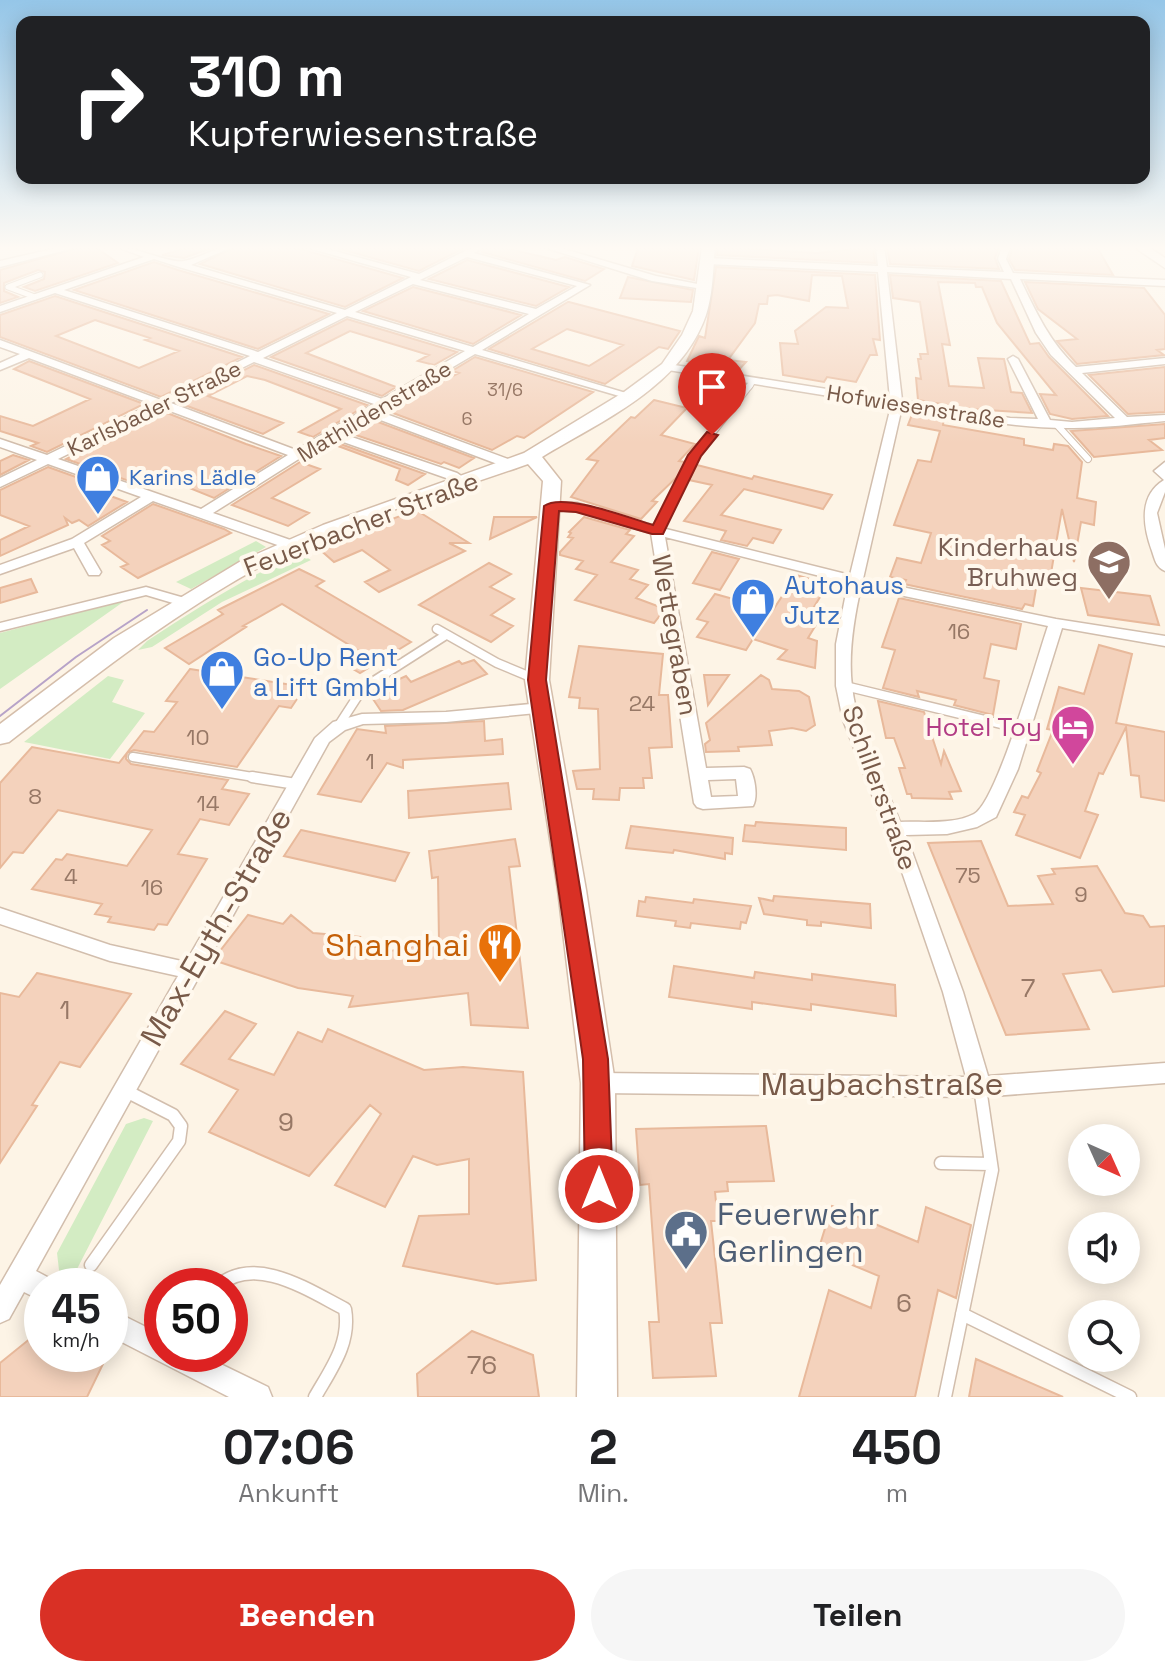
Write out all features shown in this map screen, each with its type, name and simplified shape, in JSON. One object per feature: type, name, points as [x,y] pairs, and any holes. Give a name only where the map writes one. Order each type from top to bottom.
[{"type":"main road","points":[[668,367],[700,312]]},
{"type":"main road","name":"Feuerbacher Straße","points":[[0,736],[84,670],[183,602],[248,565],[291,545],[521,461],[630,396],[668,367]]},
{"type":"main road","points":[[521,461],[542,466],[552,481],[537,680],[572,890],[598,1083],[597,1397]]},
{"type":"street","points":[[121,312],[257,357],[384,404]]},
{"type":"street","points":[[341,312],[630,396]]},
{"type":"street","name":"Karlsbader Straße","points":[[0,483],[351,312]]},
{"type":"street","name":"Schillerstraße","points":[[887,312],[897,403],[851,600],[844,644],[844,686],[851,720],[953,992],[980,1087]]},
{"type":"street","points":[[1030,312],[1041,333],[1071,371],[1124,421]]},
{"type":"street","name":"Mathildenstraße","points":[[204,513],[331,434],[539,313]]},
{"type":"street","points":[[0,343],[298,455]]},
{"type":"street","points":[[0,367],[31,353]]},
{"type":"street","points":[[1013,359],[1052,424]]},
{"type":"street","points":[[1071,371],[1165,361]]},
{"type":"street","name":"Hofwiesenstraße","points":[[668,367],[1052,424],[1163,420]]},
{"type":"street","points":[[369,412],[521,461]]},
{"type":"street","points":[[331,434],[453,476],[463,483]]},
{"type":"street","points":[[0,443],[291,545]]},
{"type":"street","points":[[1165,466],[1160,471],[1165,477]]},
{"type":"street","points":[[1165,484],[1156,493],[1149,514],[1165,567]]},
{"type":"street","points":[[0,570],[77,542],[153,495]]},
{"type":"street","points":[[552,506],[577,507],[657,531],[857,581],[1056,623],[1165,641]]},
{"type":"street","name":"Wettegraben","points":[[657,531],[698,774]]},
{"type":"street","points":[[77,542],[94,572]]},
{"type":"street","points":[[0,627],[146,591],[183,602]]},
{"type":"street","points":[[893,829],[947,827],[977,821],[990,812],[997,801],[1056,623]]},
{"type":"street","points":[[339,726],[362,719],[446,717],[541,708]]},
{"type":"street","name":"Max-Eyth-Straße","points":[[0,1310],[323,738],[339,726]]},
{"type":"street","points":[[0,916],[110,953],[191,971]]},
{"type":"street","name":"Maybachstraße","points":[[598,1083],[980,1087],[1165,1073]]},
{"type":"street","points":[[19,1276],[24,1279]]},
{"type":"street","points":[[209,1372],[258,1397]]},
{"type":"lane","name":"Wettegraben","points":[[657,531],[695,455],[753,381]]},
{"type":"lane","points":[[1052,424],[1088,459]]},
{"type":"lane","points":[[437,629],[497,663],[537,680]]},
{"type":"lane","points":[[339,726],[363,688],[446,635]]},
{"type":"lane","points":[[844,686],[1022,729]]},
{"type":"lane","points":[[133,757],[297,784]]},
{"type":"lane","points":[[945,1397],[991,1164],[980,1087]]},
{"type":"lane","points":[[91,1265],[179,1141],[181,1126],[173,1115],[123,1090]]},
{"type":"lane","points":[[941,1163],[991,1164]]},
{"type":"lane","points":[[248,1271],[287,1281],[345,1309],[350,1323],[345,1341],[315,1397]]},
{"type":"lane","points":[[962,1314],[1130,1397]]},
{"type":"green space","points":[[256,541],[266,547],[191,589],[176,582]]},
{"type":"green space","points":[[299,553],[311,560],[222,602],[152,647],[138,650],[147,641],[221,594]]},
{"type":"green space","points":[[126,600],[0,689],[0,633]]},
{"type":"green space","points":[[108,676],[124,680],[112,702],[145,713],[110,759],[24,742]]},
{"type":"green space","points":[[144,1118],[153,1121],[78,1268],[59,1268],[57,1253],[126,1124]]},
{"type":"building","points":[[8,312],[105,312],[242,357],[161,397],[0,337],[0,315]],"holes":[[[95,320],[150,338],[145,340],[179,351],[139,368],[56,336]]]},
{"type":"building","points":[[143,312],[329,314],[258,349]]},
{"type":"building","points":[[367,312],[510,312],[521,315],[473,344]]},
{"type":"building","points":[[551,312],[607,312],[680,331],[668,349],[659,347],[605,384],[489,349]],"holes":[[[567,329],[623,345],[589,366],[532,349]]]},
{"type":"building","points":[[709,312],[757,312],[755,323],[728,360],[746,362],[737,372],[687,361],[699,336],[705,338]]},
{"type":"building","points":[[819,312],[878,312],[880,340],[873,339],[877,355],[870,355],[856,382],[827,377],[824,382],[783,375],[780,343],[798,344],[795,331]]},
{"type":"building","points":[[922,312],[944,312],[950,345],[942,344],[949,386],[984,388],[978,358],[1004,359],[1011,392],[1022,393],[1032,413],[971,409],[918,400],[916,378],[921,379],[918,359],[921,359],[920,354],[928,354]]},
{"type":"building","points":[[992,312],[1015,312],[1030,344],[1039,343],[1108,416],[1072,419],[1050,414],[1040,394],[1056,395],[997,323]]},
{"type":"building","points":[[1042,312],[1163,312],[1165,315],[1165,349],[1157,350],[1164,355],[1077,364],[1057,341],[1077,339]]},
{"type":"building","points":[[347,319],[457,352],[434,365],[418,361],[429,355],[350,331],[306,353],[396,387],[382,396],[271,357]]},
{"type":"building","points":[[475,357],[593,392],[524,438],[517,436],[492,450],[385,410],[459,373],[452,371]]},
{"type":"building","points":[[29,361],[144,404],[47,452],[31,446],[38,443],[0,431],[0,416],[33,426],[90,399],[14,369]]},
{"type":"building","points":[[254,365],[367,405],[313,437],[299,432],[341,409],[265,380],[247,376],[208,396],[283,423],[263,434],[179,403]]},
{"type":"building","points":[[1165,367],[1165,412],[1128,414],[1089,375]]},
{"type":"building","points":[[701,378],[727,382],[711,399],[686,394]]},
{"type":"building","points":[[654,400],[687,408],[661,435],[695,444],[679,461],[685,462],[677,477],[652,501],[657,502],[641,519],[571,497],[598,461],[587,459],[631,417],[635,418]]},
{"type":"building","points":[[162,411],[281,456],[214,498],[160,476],[157,480],[140,474],[129,481],[66,459]]},
{"type":"building","points":[[913,412],[944,417],[943,425],[1024,439],[1024,445],[1053,450],[1054,444],[1068,446],[1082,462],[1077,498],[1096,502],[1094,525],[1081,522],[1074,562],[1062,509],[1051,573],[1039,571],[1033,606],[1025,604],[1022,609],[904,584],[906,580],[890,577],[897,558],[921,563],[931,533],[894,525],[918,460],[931,462],[940,431],[908,425]]},
{"type":"building","points":[[370,419],[474,458],[459,468],[347,432]]},
{"type":"building","points":[[1165,424],[1165,438],[1149,440],[1162,450],[1094,457],[1071,431]]},
{"type":"building","points":[[332,441],[425,474],[408,485],[396,480],[400,469],[330,443]]},
{"type":"building","points":[[13,455],[29,460],[0,475],[0,461]]},
{"type":"building","points":[[300,462],[320,469],[272,498],[309,513],[288,526],[232,505]]},
{"type":"building","points":[[697,465],[832,495],[823,509],[744,489],[721,515],[781,530],[773,543],[753,538],[747,546],[721,540],[726,531],[684,521],[712,485],[689,480]]},
{"type":"building","points":[[48,467],[112,490],[105,494],[127,502],[88,526],[79,520],[72,523],[65,518],[68,525],[0,556],[0,540],[29,526],[0,515],[0,490]]},
{"type":"building","points":[[153,504],[231,533],[138,578],[121,567],[128,564],[102,545],[110,541],[102,536]]},
{"type":"building","points":[[416,510],[469,543],[449,543],[465,551],[379,592],[365,582],[390,570],[362,550],[334,562],[317,547]]},
{"type":"building","points":[[494,517],[537,517],[490,539]]},
{"type":"building","points":[[584,517],[630,530],[626,534],[634,536],[611,562],[638,570],[630,579],[648,585],[636,598],[660,607],[661,614],[654,623],[575,600],[597,575],[576,569],[583,561],[560,555],[560,552],[573,538],[568,537],[569,532]]},
{"type":"building","points":[[712,552],[739,559],[720,590],[693,583]]},
{"type":"building","points":[[489,563],[511,574],[490,587],[514,599],[491,615],[513,626],[491,642],[419,605]]},
{"type":"building","points":[[299,569],[324,581],[316,586],[411,642],[360,673],[341,662],[359,651],[282,604],[243,626],[246,627],[189,664],[165,648],[223,614],[218,610]]},
{"type":"building","points":[[796,575],[828,584],[806,620],[817,623],[808,638],[817,641],[815,668],[778,659],[787,650],[753,639],[746,650],[697,637],[708,622],[697,619],[715,594],[773,610]]},
{"type":"building","points":[[31,579],[37,592],[0,603],[0,588]]},
{"type":"building","points":[[1081,588],[1150,596],[1159,625],[1088,615]]},
{"type":"building","points":[[899,598],[1021,624],[1016,649],[991,644],[984,678],[999,681],[993,715],[954,705],[956,700],[917,691],[919,697],[883,688],[895,650],[882,647]]},
{"type":"building","points":[[1099,645],[1132,654],[1116,723],[1165,732],[1165,801],[1141,797],[1139,776],[1131,775],[1126,727],[1103,774],[1099,773],[1085,811],[1098,815],[1080,858],[1016,835],[1025,815],[1014,812],[1022,796],[1028,798],[1041,773],[1037,771],[1053,730],[1047,729],[1059,687],[1084,694]]},
{"type":"building","points":[[579,646],[663,654],[659,695],[668,695],[672,747],[649,748],[652,778],[643,778],[644,788],[620,788],[619,800],[593,799],[594,789],[577,789],[573,771],[600,769],[598,709],[579,708],[580,698],[569,697]]},
{"type":"building","points":[[474,660],[487,674],[403,710],[381,711],[369,693],[406,676],[411,682],[459,661],[462,664]]},
{"type":"building","points":[[190,669],[305,687],[291,708],[279,706],[237,767],[134,750],[127,753],[126,759],[131,764],[228,780],[222,789],[249,794],[229,825],[200,819],[178,854],[207,859],[167,925],[158,924],[154,930],[108,922],[111,917],[95,914],[102,904],[32,889],[56,859],[62,860],[67,854],[127,866],[152,830],[58,810],[23,853],[13,852],[0,868],[0,783],[32,747],[119,763],[144,731],[154,732],[177,702],[166,701]]},
{"type":"building","points":[[704,675],[729,675],[708,705]]},
{"type":"building","points":[[761,675],[769,680],[772,689],[799,691],[809,697],[815,725],[806,731],[792,728],[769,731],[772,745],[738,747],[739,751],[706,752],[705,744],[710,740],[706,723]]},
{"type":"building","points":[[878,701],[924,712],[941,764],[944,751],[961,791],[949,792],[952,799],[912,798],[911,794],[907,794],[899,768],[905,768],[894,738],[886,738]]},
{"type":"building","points":[[484,721],[485,741],[502,739],[503,754],[403,760],[403,768],[387,763],[361,802],[318,794],[357,729],[386,733],[385,726]]},
{"type":"building","points":[[508,783],[511,809],[409,818],[408,791]]},
{"type":"building","points":[[756,822],[846,828],[846,850],[743,841],[745,825],[755,826]]},
{"type":"building","points":[[631,826],[733,838],[732,854],[725,853],[725,859],[674,850],[673,853],[626,848]]},
{"type":"building","points":[[301,830],[409,853],[395,881],[284,856]]},
{"type":"building","points":[[515,839],[520,866],[509,867],[528,1028],[471,1025],[468,993],[349,1007],[353,996],[298,988],[213,960],[248,915],[283,924],[291,915],[313,933],[360,937],[356,947],[381,953],[439,941],[438,877],[432,878],[429,851]]},
{"type":"building","points":[[981,841],[1008,906],[1053,904],[1038,876],[1055,874],[1052,869],[1097,866],[1125,913],[1143,916],[1150,927],[1165,926],[1165,986],[1113,992],[1101,970],[1063,974],[1089,1029],[1006,1035],[928,843]]},
{"type":"building","points":[[774,896],[870,904],[871,928],[821,922],[821,926],[807,925],[807,920],[764,914],[759,898],[773,901]]},
{"type":"building","points":[[646,897],[751,906],[746,923],[741,922],[740,929],[691,923],[690,928],[675,926],[676,921],[637,916],[639,901],[645,902]]},
{"type":"building","points":[[674,966],[754,978],[755,972],[812,980],[812,974],[895,985],[896,1016],[811,1004],[811,1010],[752,1002],[752,1009],[669,997]]},
{"type":"building","points":[[37,973],[131,994],[80,1067],[60,1062],[32,1105],[37,1106],[0,1163],[0,993],[19,997]]},
{"type":"building","points":[[225,1011],[256,1024],[229,1059],[274,1075],[298,1032],[322,1042],[328,1029],[424,1070],[463,1067],[523,1072],[536,1280],[497,1284],[403,1266],[419,1216],[469,1214],[469,1159],[437,1165],[413,1156],[385,1207],[335,1185],[381,1114],[370,1105],[309,1176],[209,1132],[238,1090],[181,1064]]},
{"type":"building","name":"Feuerwehr Gerlingen","points":[[766,1126],[774,1181],[727,1182],[728,1191],[715,1192],[718,1221],[711,1221],[722,1323],[710,1323],[716,1376],[653,1378],[649,1322],[659,1322],[649,1184],[640,1185],[636,1129]]},
{"type":"building","points":[[832,1206],[918,1242],[926,1207],[971,1225],[956,1298],[938,1290],[915,1397],[799,1397],[829,1290],[871,1308],[879,1276],[818,1251]]},
{"type":"building","points":[[472,1331],[533,1355],[539,1397],[418,1397],[417,1374]]},
{"type":"building","points":[[24,1344],[24,1372],[99,1372],[87,1397],[0,1397],[0,1363]]},
{"type":"building","points":[[976,1359],[1063,1397],[969,1397]]},
{"type":"tram line","points":[[0,716],[76,657],[147,610]]},
{"type":"place","name":"Karins Lädle","points":[[98,516]]},
{"type":"place","name":"Kinderhaus Bruhweg","points":[[1109,601]]},
{"type":"place","name":"Autohaus Jutz","points":[[753,639]]},
{"type":"place","name":"Go-Up Rent a Lift GmbH","points":[[222,711]]},
{"type":"place","name":"Hotel Toy","points":[[1073,766]]},
{"type":"place","name":"Shanghai","points":[[500,984]]},
{"type":"place","name":"Feuerwehr Gerlingen","points":[[686,1271]]},
{"type":"route","points":[[599,1189],[596,1059],[537,680],[552,506],[577,507],[657,531],[695,455],[712,435]]}]
